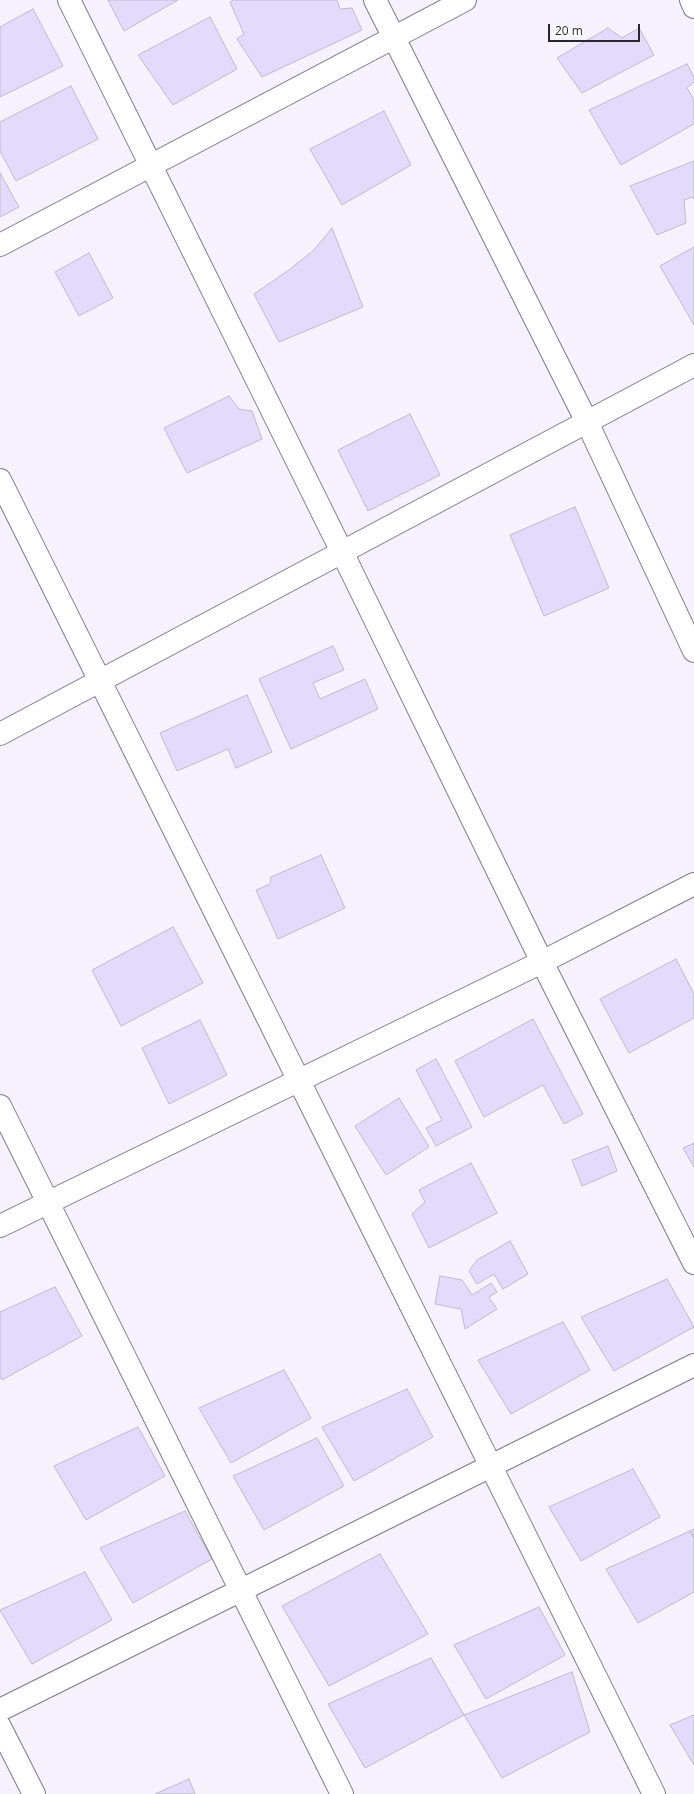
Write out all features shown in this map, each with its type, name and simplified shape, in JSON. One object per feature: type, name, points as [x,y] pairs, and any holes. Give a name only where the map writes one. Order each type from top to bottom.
[{"type":"street","points":[[69,0],[342,552],[542,962],[694,1263]]},
{"type":"street","points":[[375,0],[587,422],[694,651]]},
{"type":"street","points":[[0,244],[465,0]]},
{"type":"street","points":[[691,0],[694,7]]},
{"type":"street","points":[[0,734],[694,365]]},
{"type":"street","points":[[0,480],[654,1794]]},
{"type":"street","points":[[0,1226],[542,962],[694,884]]},
{"type":"street","points":[[0,1106],[342,1794]]},
{"type":"street","points":[[0,1710],[694,1366]]},
{"type":"street","points":[[0,1727],[34,1794]]},
{"type":"building","points":[[108,0],[178,0],[124,31]]},
{"type":"building","points":[[233,0],[337,0],[340,9],[352,8],[362,30],[262,77],[237,39],[244,34],[230,2]]},
{"type":"building","points":[[33,9],[63,66],[0,97],[0,27]]},
{"type":"building","points":[[210,17],[237,69],[173,105],[138,55]]},
{"type":"building","points":[[608,28],[622,38],[639,28],[654,55],[582,93],[557,58]]},
{"type":"building","points":[[687,64],[694,77],[694,82],[687,88],[694,100],[694,124],[621,165],[589,110]]},
{"type":"building","points":[[71,86],[98,139],[16,181],[0,151],[0,122]]},
{"type":"building","points":[[384,111],[411,165],[342,205],[310,149]]},
{"type":"building","points":[[694,161],[694,199],[692,197],[684,200],[686,223],[657,235],[630,186]]},
{"type":"building","points":[[0,173],[19,207],[0,217]]},
{"type":"building","points":[[332,228],[363,307],[279,342],[254,294],[289,270],[314,250]]},
{"type":"building","points":[[694,247],[694,325],[660,266]]},
{"type":"building","points":[[89,253],[113,298],[79,316],[55,272]]},
{"type":"building","points":[[229,396],[239,409],[252,411],[262,439],[187,473],[164,428]]},
{"type":"building","points":[[410,414],[440,475],[368,511],[338,450]]},
{"type":"building","points":[[575,507],[609,588],[544,616],[510,535]]},
{"type":"building","points":[[333,646],[344,670],[313,683],[320,699],[365,679],[378,709],[291,749],[259,679]]},
{"type":"building","points":[[247,695],[272,752],[236,768],[228,749],[177,771],[160,733]]},
{"type":"building","points":[[321,855],[345,908],[278,939],[256,890],[270,884],[271,877]]},
{"type":"building","points":[[173,927],[203,983],[121,1026],[92,970]]},
{"type":"building","points":[[676,959],[694,994],[694,1018],[629,1053],[600,999]]},
{"type":"building","points":[[533,1019],[583,1114],[564,1124],[543,1085],[484,1117],[455,1061]]},
{"type":"building","points":[[200,1020],[227,1075],[169,1104],[142,1048]]},
{"type":"building","points":[[436,1059],[472,1127],[436,1146],[426,1128],[442,1120],[416,1070]]},
{"type":"building","points":[[399,1098],[429,1147],[386,1175],[355,1126]]},
{"type":"building","points":[[694,1143],[694,1167],[683,1148]]},
{"type":"building","points":[[608,1146],[617,1171],[582,1186],[572,1160]]},
{"type":"building","points":[[471,1163],[497,1213],[429,1248],[412,1214],[425,1202],[419,1190]]},
{"type":"building","points":[[510,1241],[528,1274],[503,1289],[494,1274],[477,1284],[469,1271],[477,1260]]},
{"type":"building","points":[[440,1276],[462,1280],[472,1295],[491,1283],[497,1292],[489,1297],[497,1309],[465,1329],[461,1309],[435,1304]]},
{"type":"building","points":[[667,1279],[694,1327],[614,1371],[581,1317]]},
{"type":"building","points":[[55,1287],[82,1336],[2,1380],[0,1376],[0,1312]]},
{"type":"building","points":[[563,1322],[590,1370],[511,1414],[478,1360]]},
{"type":"building","points":[[284,1370],[311,1418],[231,1463],[199,1408]]},
{"type":"building","points":[[407,1389],[433,1437],[354,1481],[322,1427]]},
{"type":"building","points":[[138,1427],[165,1476],[86,1520],[54,1466]]},
{"type":"building","points":[[317,1438],[344,1486],[264,1530],[233,1476]]},
{"type":"building","points":[[633,1469],[660,1517],[581,1561],[549,1507]]},
{"type":"building","points":[[185,1511],[212,1559],[133,1603],[100,1548]]},
{"type":"building","points":[[694,1529],[694,1538],[690,1531]]},
{"type":"building","points":[[690,1531],[694,1538],[694,1592],[638,1623],[606,1569]]},
{"type":"building","points":[[380,1554],[428,1634],[329,1686],[282,1606]]},
{"type":"building","points":[[85,1572],[112,1620],[32,1664],[0,1610]]},
{"type":"building","points":[[539,1607],[565,1655],[486,1699],[454,1645]]},
{"type":"building","points":[[431,1658],[464,1715],[365,1768],[328,1704]]},
{"type":"building","points":[[572,1672],[590,1732],[502,1778],[464,1715]]},
{"type":"building","points":[[694,1715],[694,1765],[670,1725]]},
{"type":"building","points":[[189,1779],[195,1794],[155,1794]]}]
